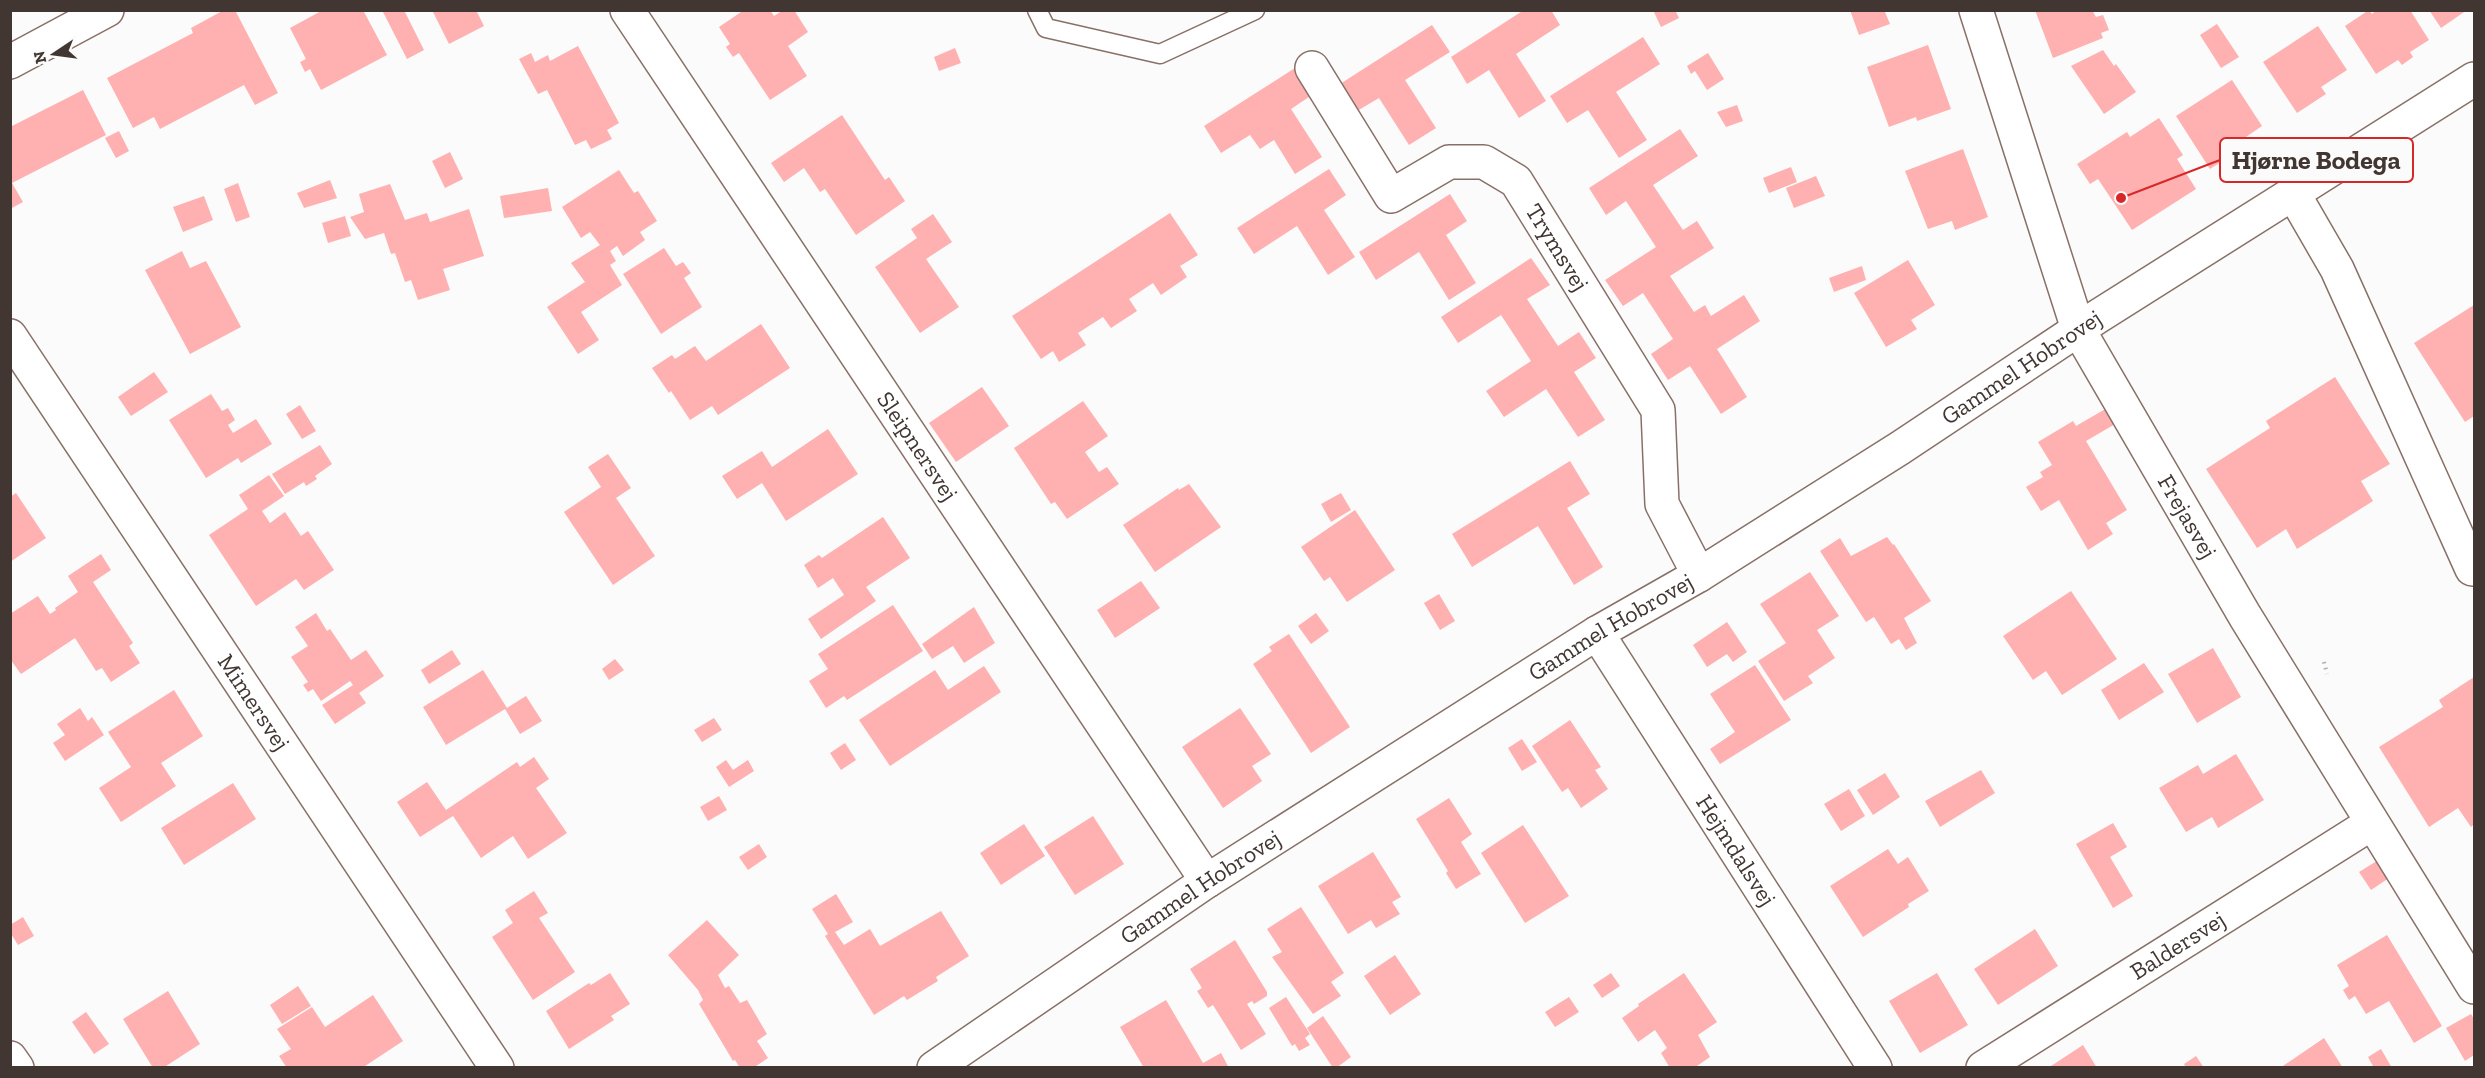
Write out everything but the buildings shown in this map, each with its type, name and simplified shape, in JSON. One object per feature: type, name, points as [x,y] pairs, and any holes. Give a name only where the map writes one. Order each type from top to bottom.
[{"type":"street","points":[[10,62],[107,10]]},
{"type":"street","name":"Sleipnersvej","points":[[627,10],[1207,881]]},
{"type":"street","name":"Frejasvej","points":[[1976,10],[2078,329],[2245,616],[2475,987]]},
{"type":"street","name":"Trymsvej","points":[[1312,68],[1391,196],[1449,162],[1484,162],[1516,181],[1658,410],[1662,504],[1699,576]]},
{"type":"street","name":"Gammel Hobrovej","points":[[934,1068],[1207,881],[1597,633],[1699,576],[1900,448],[2078,329],[2475,79]]},
{"type":"street","points":[[2293,193],[2337,269],[2472,569],[2475,569]]},
{"type":"street","name":"Mimersvej","points":[[10,336],[497,1068]]},
{"type":"street","name":"Hejmdalsvej","points":[[1597,633],[1875,1068]]},
{"type":"street","name":"Baldersvej","points":[[1983,1068],[2372,823]]},
{"type":"lane","points":[[1037,10],[1046,28],[1160,54],[1255,10]]},
{"type":"place","name":"Hjørne Bodega","points":[[2121,198]]}]
